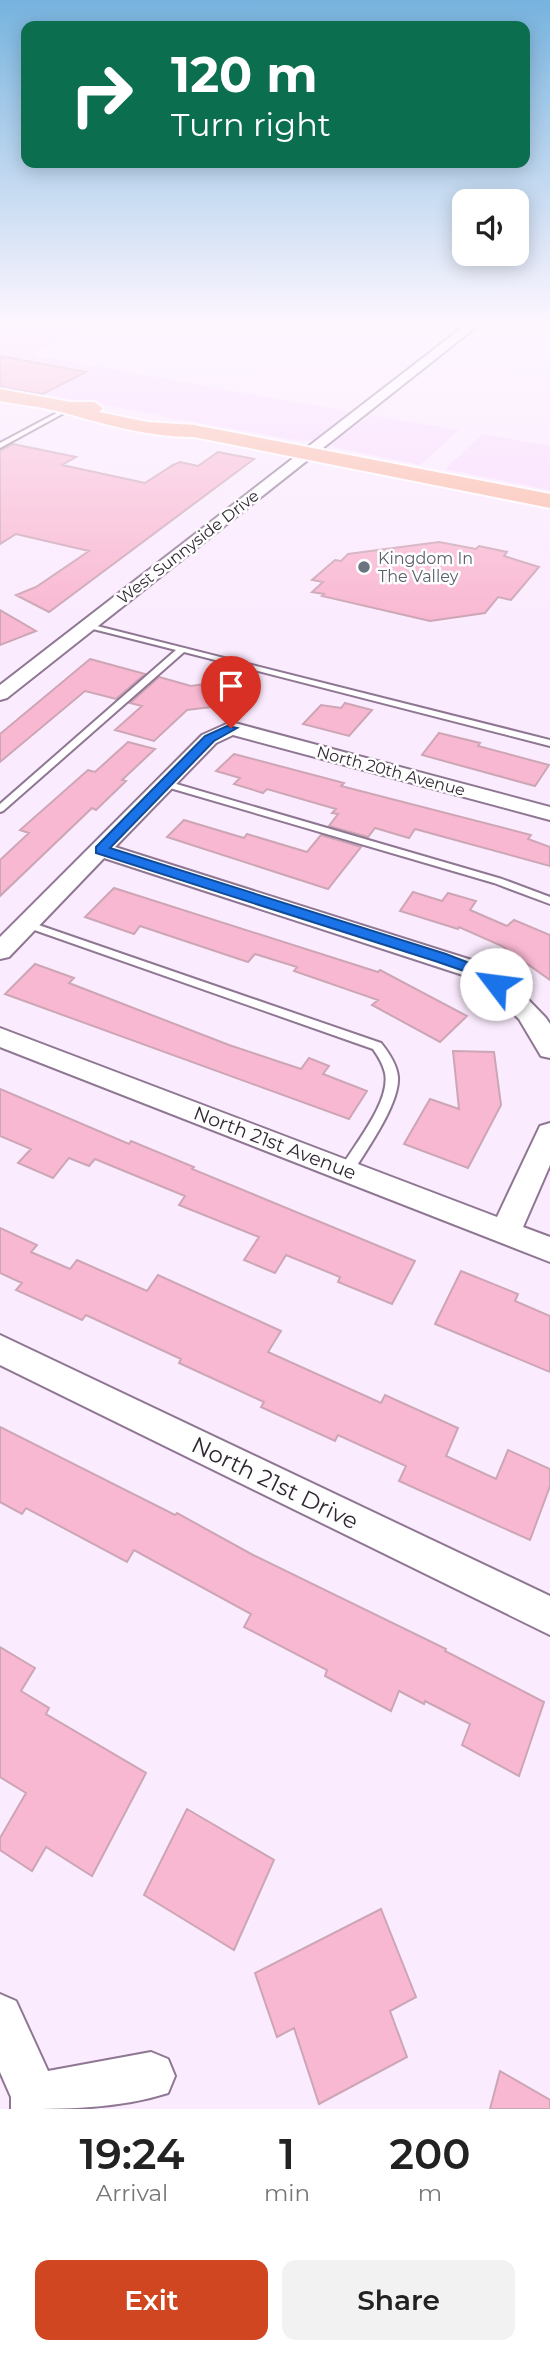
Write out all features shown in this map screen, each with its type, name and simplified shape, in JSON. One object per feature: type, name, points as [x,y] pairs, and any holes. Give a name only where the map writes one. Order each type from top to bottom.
[{"type":"main road","points":[[118,421],[173,432],[194,431],[550,501]]},
{"type":"street","name":"West Sunnyside Drive","points":[[0,694],[349,421]]},
{"type":"street","name":"North 20th Avenue","points":[[166,784],[209,739],[231,728],[550,814]]},
{"type":"street","points":[[0,951],[166,784]]},
{"type":"street","points":[[101,850],[472,969],[496,984],[525,1010],[548,1042]]},
{"type":"street","name":"North 21st Avenue","points":[[0,1037],[550,1250]]},
{"type":"street","points":[[505,1233],[550,1133]]},
{"type":"street","name":"North 21st Drive","points":[[0,1349],[550,1616]]},
{"type":"street","points":[[0,2017],[35,2103],[151,2076]]},
{"type":"lane","points":[[0,446],[45,421]]},
{"type":"lane","points":[[88,625],[550,743]]},
{"type":"lane","points":[[0,810],[181,650]]},
{"type":"lane","points":[[166,784],[498,881],[550,901]]},
{"type":"lane","points":[[27,924],[377,1046],[385,1056],[393,1078],[390,1094],[346,1171]]},
{"type":"shaded area","points":[[193,421],[338,421],[313,440],[300,441]]},
{"type":"shaded area","points":[[362,421],[408,421],[459,430],[420,465],[333,447],[332,444]]},
{"type":"shaded area","points":[[483,434],[550,446],[550,490],[445,469]]},
{"type":"building","points":[[13,444],[76,457],[62,465],[145,483],[180,462],[198,466],[218,452],[254,459],[49,612],[16,595],[36,587],[89,551],[16,534],[0,544],[0,451]]},
{"type":"building","points":[[439,542],[507,552],[504,556],[539,567],[511,600],[498,597],[485,613],[430,621],[312,592],[323,582],[312,580],[335,560],[341,561],[348,554]]},
{"type":"building","points":[[0,610],[36,631],[0,645]]},
{"type":"building","points":[[90,659],[145,674],[116,699],[85,691],[0,762],[0,734]]},
{"type":"building","points":[[159,677],[191,686],[226,681],[236,704],[187,710],[154,741],[115,730],[142,706],[130,703]]},
{"type":"building","points":[[345,703],[372,710],[349,736],[303,724],[321,705],[341,708]]},
{"type":"building","points":[[439,733],[549,765],[535,786],[422,755]]},
{"type":"building","points":[[128,742],[155,749],[122,780],[126,781],[96,810],[92,808],[0,896],[0,860],[29,833],[20,830],[88,770],[95,772]]},
{"type":"building","points":[[234,754],[344,783],[341,786],[531,835],[528,839],[550,847],[550,866],[415,829],[409,838],[375,828],[368,837],[329,826],[338,814],[332,813],[336,809],[267,789],[263,793],[234,784],[240,778],[216,771]]},
{"type":"building","points":[[184,820],[244,838],[247,834],[307,852],[321,835],[361,847],[328,889],[167,837]]},
{"type":"building","points":[[114,888],[378,972],[380,970],[467,1016],[440,1042],[372,1005],[378,1000],[294,971],[297,967],[255,954],[248,962],[140,926],[134,934],[85,917]]},
{"type":"building","points":[[413,892],[442,901],[448,893],[476,901],[470,910],[507,926],[514,920],[550,935],[550,980],[502,946],[459,927],[458,929],[400,911]]},
{"type":"building","points":[[35,964],[74,978],[69,983],[229,1045],[301,1069],[309,1058],[329,1066],[323,1074],[367,1091],[349,1119],[5,994]]},
{"type":"building","points":[[453,1051],[494,1052],[501,1105],[468,1168],[404,1144],[430,1099],[459,1109]]},
{"type":"building","points":[[0,1089],[129,1144],[131,1141],[194,1167],[192,1169],[415,1261],[392,1304],[338,1282],[340,1277],[286,1255],[275,1273],[244,1260],[259,1237],[179,1205],[185,1196],[95,1159],[89,1166],[69,1158],[53,1178],[18,1163],[31,1149],[0,1136]]},
{"type":"building","points":[[0,1228],[37,1245],[31,1252],[70,1269],[77,1260],[147,1291],[158,1275],[281,1331],[268,1352],[381,1403],[385,1395],[458,1428],[446,1456],[496,1479],[508,1450],[550,1469],[550,1486],[530,1540],[399,1481],[406,1466],[338,1435],[335,1441],[261,1407],[264,1402],[179,1363],[181,1359],[86,1315],[82,1320],[16,1290],[22,1283],[0,1273]]},
{"type":"building","points":[[461,1271],[518,1294],[515,1301],[550,1316],[550,1372],[435,1324]]},
{"type":"building","points":[[0,1427],[175,1515],[177,1513],[253,1555],[446,1649],[445,1651],[544,1702],[519,1776],[462,1745],[470,1724],[399,1691],[391,1711],[325,1676],[327,1670],[244,1627],[251,1614],[134,1550],[127,1562],[26,1508],[22,1514],[0,1502]]},
{"type":"building","points":[[0,1647],[35,1668],[21,1691],[49,1708],[46,1714],[146,1773],[92,1876],[46,1847],[32,1871],[0,1850],[0,1838],[26,1793],[0,1777]]},
{"type":"building","points":[[187,1809],[274,1860],[234,1950],[144,1895]]},
{"type":"building","points":[[381,1909],[416,1997],[390,2011],[407,2057],[319,2104],[294,2028],[277,2037],[255,1973]]},
{"type":"building","points":[[500,2071],[550,2100],[550,2109],[490,2109]]},
{"type":"place","name":"Kingdom In The Valley","points":[[364,567]]},
{"type":"route","points":[[231,728],[209,739],[101,850],[441,957],[472,969],[496,984]]}]
